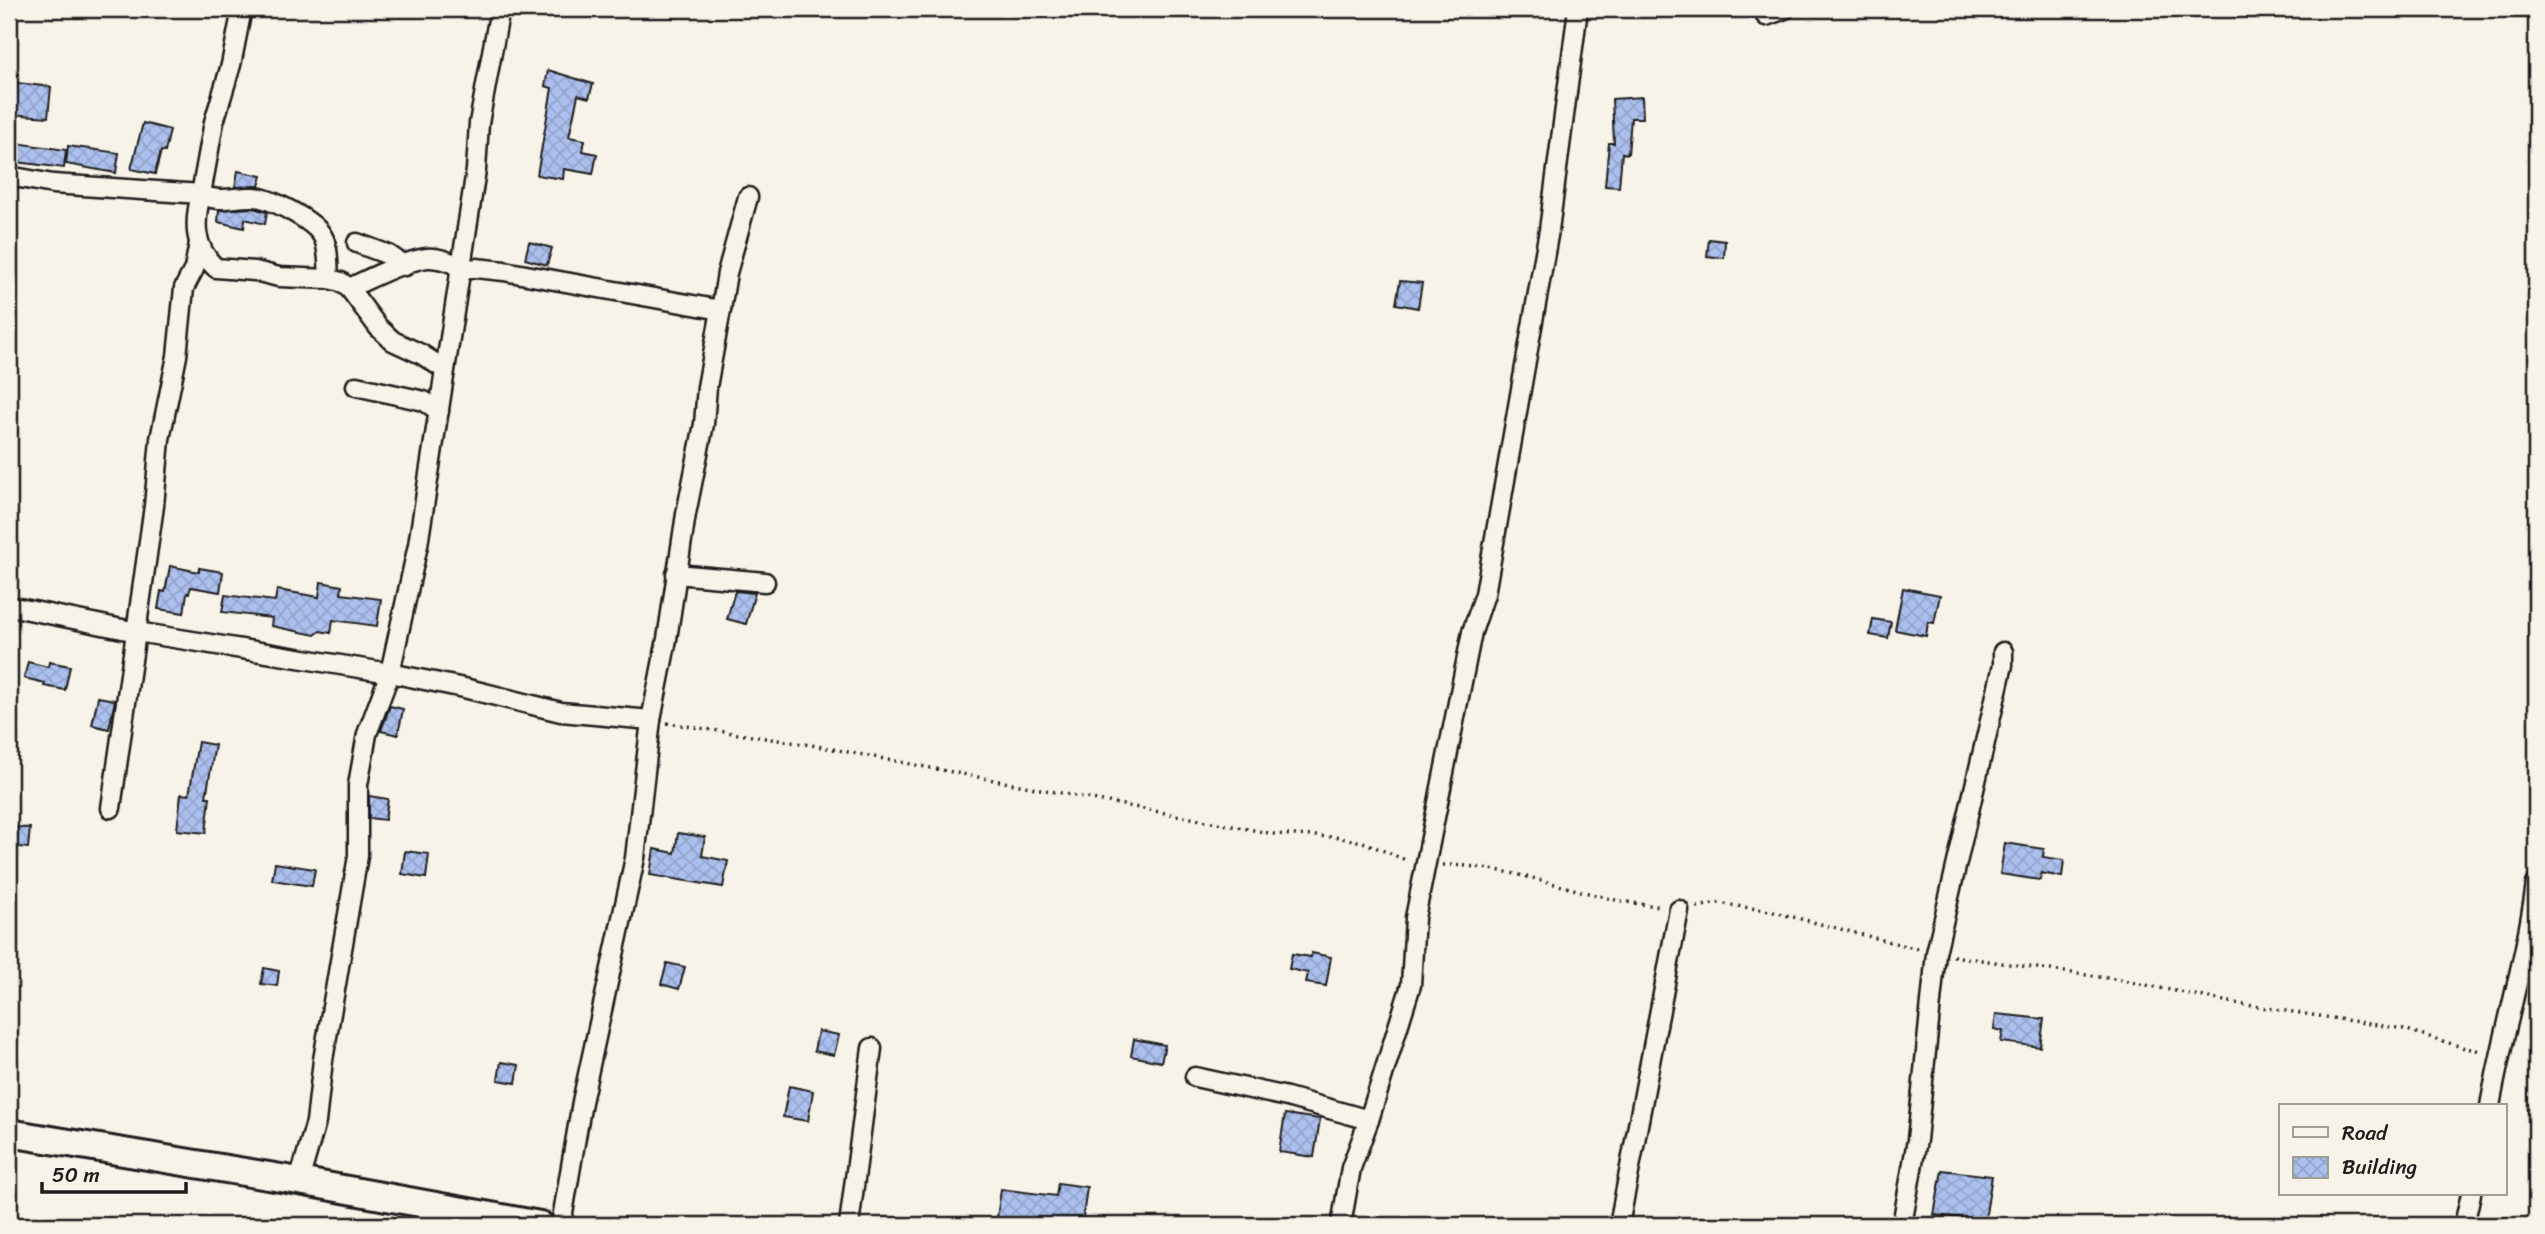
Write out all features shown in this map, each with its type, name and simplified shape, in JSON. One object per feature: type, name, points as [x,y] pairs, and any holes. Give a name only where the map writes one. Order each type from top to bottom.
[{"type":"street","points":[[242,9],[231,65],[214,121],[195,217],[199,243],[216,268],[341,282],[393,341],[444,369]]},
{"type":"street","points":[[299,1181],[316,1122],[323,1060],[358,856],[358,785],[367,734],[390,673],[418,545],[476,170],[479,123],[500,9]]},
{"type":"street","points":[[1341,1225],[1350,1168],[1370,1120],[1411,985],[1415,918],[1472,632],[1488,581],[1549,230],[1578,9]]},
{"type":"street","points":[[1766,16],[1785,9]]},
{"type":"street","points":[[9,176],[53,184],[201,194],[209,199],[262,198],[317,228],[324,239],[329,279]]},
{"type":"street","points":[[561,1225],[582,1102],[635,858],[651,720],[704,424],[707,387],[720,310],[727,273],[748,197]]},
{"type":"street","points":[[111,808],[154,506],[160,439],[177,356],[184,288],[194,269],[199,243]]},
{"type":"street","points":[[357,243],[389,255],[405,266]]},
{"type":"street","points":[[349,288],[385,271],[429,258],[442,259],[460,268],[504,271],[720,310]]},
{"type":"street","points":[[356,386],[424,401],[439,411]]},
{"type":"street","points":[[676,574],[765,582]]},
{"type":"street","points":[[9,606],[137,632],[390,673],[561,712],[651,720]]},
{"type":"street","points":[[1902,1225],[1917,1140],[1936,953],[2003,665],[2003,652]]},
{"type":"street","points":[[2490,1104],[2500,1054],[2514,1004],[2536,884]]},
{"type":"street","points":[[1619,1225],[1679,910]]},
{"type":"street","points":[[849,1225],[872,1048]]},
{"type":"street","points":[[1195,1077],[1287,1097],[1370,1120]]},
{"type":"street","points":[[9,1133],[299,1181],[540,1225]]},
{"type":"street","points":[[2464,1225],[2471,1196]]},
{"type":"path","points":[[651,720],[817,746],[1274,834],[1335,837],[1363,842],[1408,862],[1469,865],[1542,879],[1609,899],[1679,910],[1718,904],[1770,911],[1936,953],[2121,980],[2234,1003],[2404,1029],[2465,1048],[2500,1054]]},
{"type":"building","points":[[548,70],[593,84],[589,98],[578,95],[569,137],[585,140],[583,151],[597,154],[593,174],[564,169],[563,179],[537,175],[552,88],[545,86]]},
{"type":"building","points":[[17,83],[51,87],[48,117],[9,114],[9,93],[16,94]]},
{"type":"building","points":[[1642,97],[1643,118],[1631,118],[1628,154],[1622,153],[1619,187],[1605,186],[1609,143],[1614,143],[1612,99]]},
{"type":"building","points":[[143,123],[170,130],[165,152],[161,151],[155,174],[131,169]]},
{"type":"building","points":[[9,142],[66,150],[64,168],[9,161]]},
{"type":"building","points":[[68,146],[119,153],[116,173],[66,164]]},
{"type":"building","points":[[238,171],[262,176],[259,186],[235,187]]},
{"type":"building","points":[[253,208],[267,212],[265,224],[245,219],[244,228],[218,222],[219,210]]},
{"type":"building","points":[[1709,239],[1725,241],[1724,258],[1707,256]]},
{"type":"building","points":[[529,242],[552,248],[547,265],[525,259]]},
{"type":"building","points":[[1400,281],[1422,283],[1418,308],[1396,304]]},
{"type":"building","points":[[170,566],[199,572],[199,568],[223,572],[220,592],[191,587],[187,593],[184,613],[158,609],[161,591],[165,592]]},
{"type":"building","points":[[321,582],[342,586],[341,594],[381,599],[377,626],[333,620],[331,633],[320,631],[315,635],[271,626],[272,618],[222,612],[225,595],[275,601],[277,590],[319,597]]},
{"type":"building","points":[[1903,588],[1940,595],[1934,623],[1928,622],[1926,636],[1895,630]]},
{"type":"building","points":[[735,591],[755,593],[746,624],[727,619]]},
{"type":"building","points":[[1873,619],[1891,622],[1888,638],[1870,635]]},
{"type":"building","points":[[28,662],[48,667],[49,662],[70,666],[65,690],[24,678]]},
{"type":"building","points":[[98,697],[115,700],[109,729],[92,725]]},
{"type":"building","points":[[390,706],[403,709],[398,735],[381,731]]},
{"type":"building","points":[[198,742],[215,745],[206,797],[210,797],[206,833],[177,830],[181,794],[189,795]]},
{"type":"building","points":[[369,796],[388,799],[385,820],[369,818]]},
{"type":"building","points":[[9,827],[30,828],[28,848],[9,846]]},
{"type":"building","points":[[678,833],[705,837],[702,856],[728,861],[723,887],[650,875],[654,849],[675,853]]},
{"type":"building","points":[[2005,843],[2044,849],[2043,857],[2064,860],[2062,877],[2041,873],[2040,880],[2000,874]]},
{"type":"building","points":[[405,851],[429,854],[426,878],[402,874]]},
{"type":"building","points":[[275,863],[315,869],[312,886],[272,880]]},
{"type":"building","points":[[1312,953],[1331,957],[1326,986],[1306,983],[1308,973],[1289,969],[1292,954],[1311,957]]},
{"type":"building","points":[[667,963],[685,967],[679,989],[661,984]]},
{"type":"building","points":[[264,968],[279,971],[277,986],[261,984]]},
{"type":"building","points":[[1996,1014],[2044,1019],[2040,1047],[2001,1042],[2003,1031],[1994,1029]]},
{"type":"building","points":[[818,1031],[839,1035],[834,1055],[814,1051]]},
{"type":"building","points":[[1134,1039],[1165,1045],[1161,1062],[1131,1056]]},
{"type":"building","points":[[501,1062],[519,1065],[516,1083],[498,1080]]},
{"type":"building","points":[[789,1086],[813,1091],[808,1121],[783,1117]]},
{"type":"building","points":[[1285,1114],[1320,1119],[1314,1157],[1279,1152]]},
{"type":"building","points":[[1942,1170],[1992,1176],[1985,1220],[1934,1215]]},
{"type":"building","points":[[1058,1183],[1087,1187],[1082,1225],[1027,1220],[1026,1225],[996,1225],[1001,1189],[1056,1196]]}]
